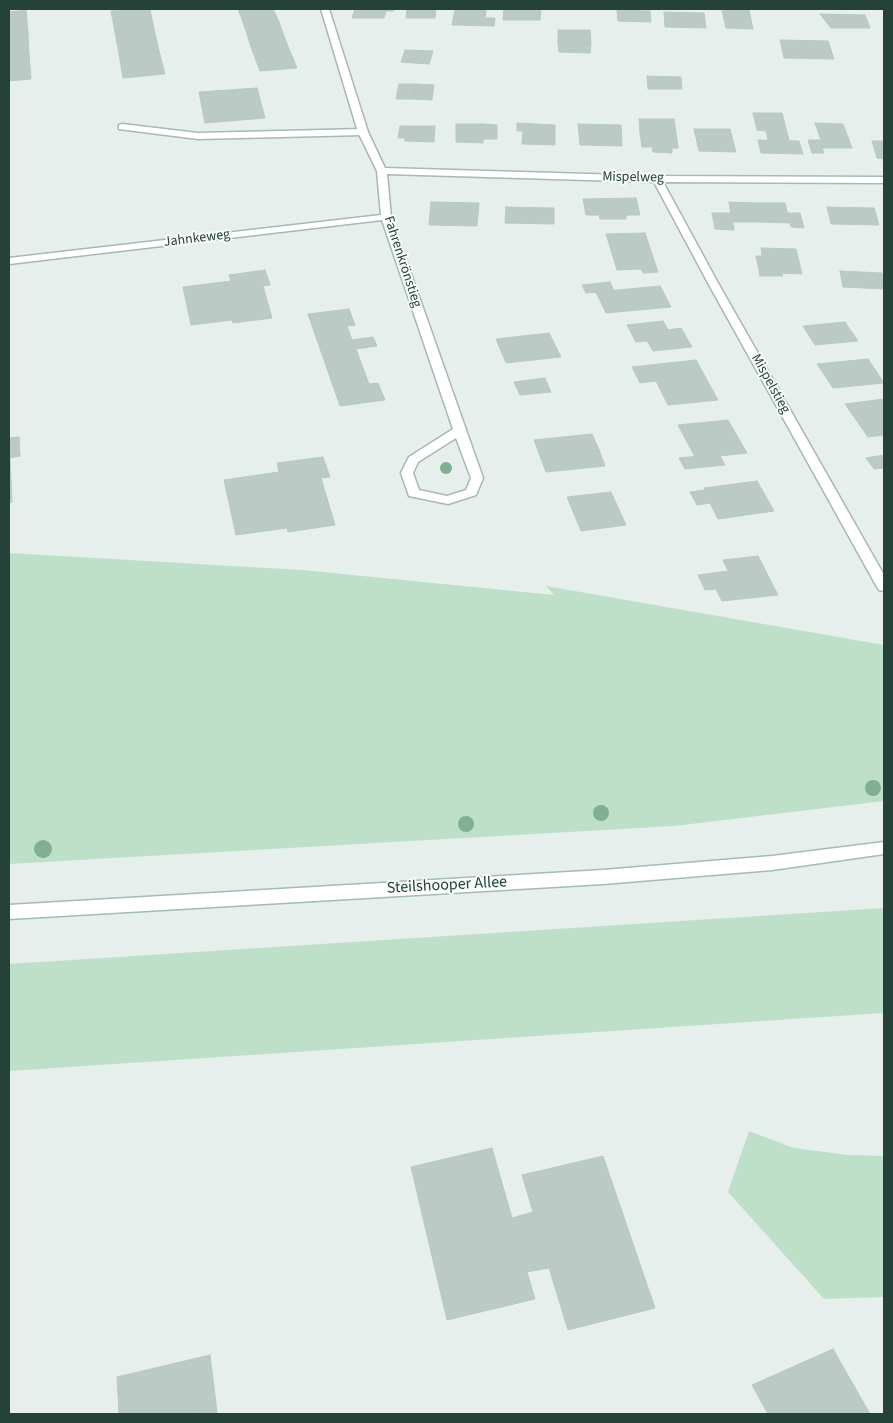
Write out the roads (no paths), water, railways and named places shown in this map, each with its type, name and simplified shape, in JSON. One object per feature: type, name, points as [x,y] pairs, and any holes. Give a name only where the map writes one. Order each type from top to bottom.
[{"type":"street","name":"Fahrenkrönstieg","points":[[324,9],[363,132],[382,172],[386,217],[477,478],[471,492],[448,500],[414,493],[407,473],[412,460],[443,442],[459,430]]},
{"type":"street","points":[[122,127],[198,136],[363,132]]},
{"type":"street","name":"Mispelweg","points":[[382,172],[657,179],[884,180]]},
{"type":"street","name":"Mispelstieg","points":[[657,179],[718,291],[882,579]]},
{"type":"street","name":"Jahnkeweg","points":[[9,261],[386,217]]},
{"type":"street","name":"Steilshooper Allee","points":[[9,912],[603,877],[772,863],[884,848]]}]
